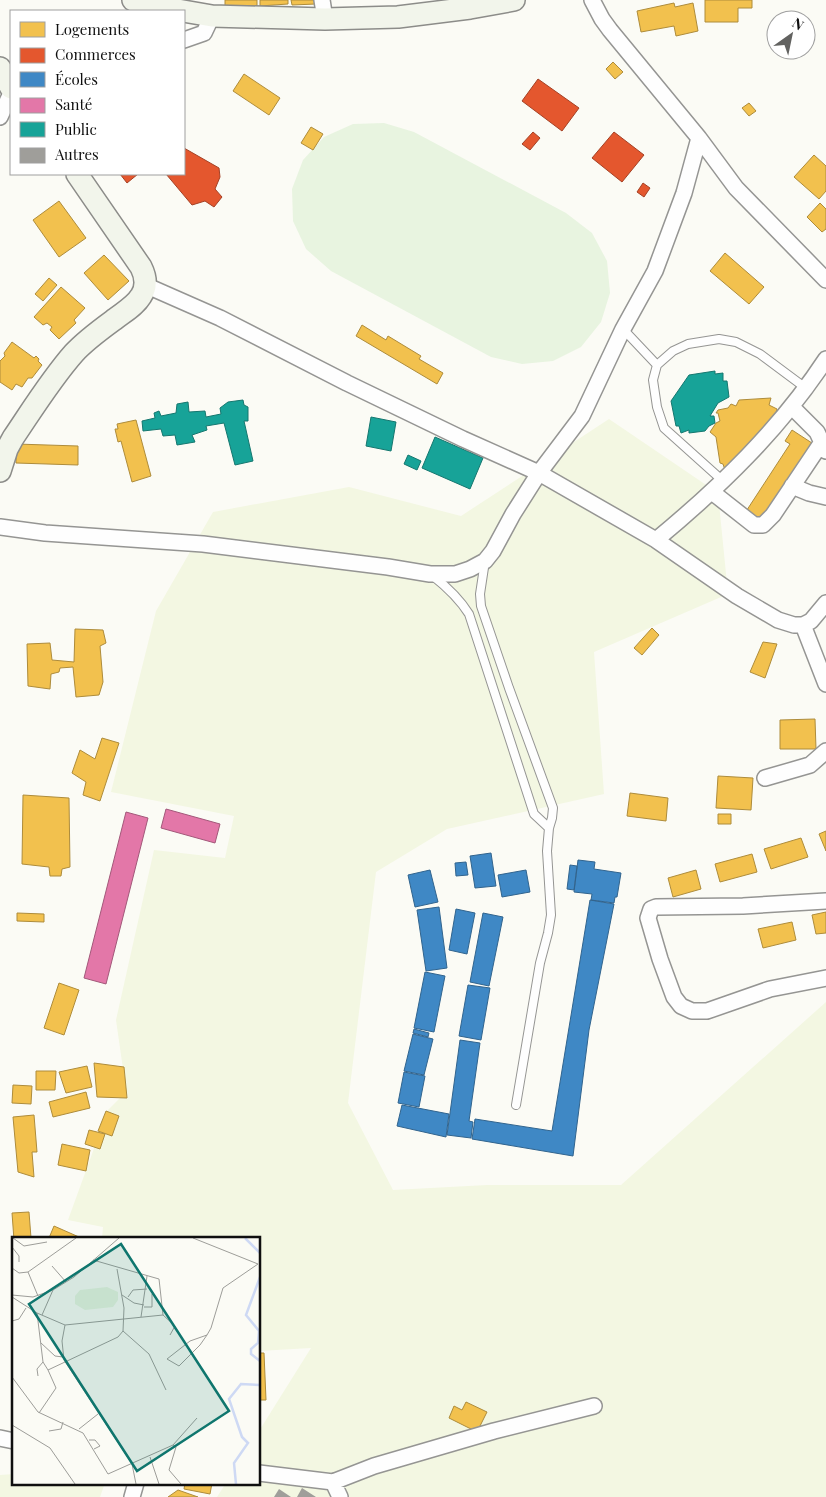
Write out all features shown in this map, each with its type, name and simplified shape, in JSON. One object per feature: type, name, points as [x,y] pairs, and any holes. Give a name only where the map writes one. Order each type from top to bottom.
[{"type":"street","points":[[133,0],[148,5],[177,10]]},
{"type":"street","points":[[185,11],[212,16],[323,9],[398,17],[470,8],[514,0]]},
{"type":"street","points":[[592,0],[610,30],[700,138],[736,188],[826,280]]},
{"type":"street","points":[[185,40],[204,33],[212,16]]},
{"type":"street","points":[[0,68],[10,86]]},
{"type":"street","points":[[0,117],[10,95]]},
{"type":"street","points":[[0,528],[203,544],[378,565],[430,574],[455,574],[485,561],[493,551],[513,514],[539,473],[582,416],[623,329],[655,271],[684,192],[700,138]]},
{"type":"street","points":[[0,471],[7,449],[13,438],[59,372],[91,336],[135,304],[142,295],[145,284],[145,275],[141,267],[78,175]]},
{"type":"street","points":[[145,284],[220,318],[462,439],[539,473],[656,540],[737,596],[778,620],[794,625],[803,625],[811,621],[826,603]]},
{"type":"street","points":[[656,540],[712,492],[766,437],[807,389],[826,359]]},
{"type":"street","points":[[712,492],[754,525],[763,524],[773,515],[792,486],[824,447],[817,432],[792,407]]},
{"type":"street","points":[[792,486],[808,493],[826,497]]},
{"type":"street","points":[[803,625],[826,684]]},
{"type":"street","points":[[765,778],[810,765],[826,751]]},
{"type":"street","points":[[826,901],[743,906],[656,907],[651,909],[648,918],[674,997],[681,1006],[692,1011],[706,1011],[770,989],[826,978]]},
{"type":"street","points":[[260,1473],[333,1482],[374,1466],[494,1431],[594,1406]]},
{"type":"street","points":[[333,1482],[340,1497]]},
{"type":"street","points":[[132,1497],[136,1484]]},
{"type":"lane","points":[[623,329],[657,365]]},
{"type":"lane","points":[[723,481],[664,428],[657,407],[653,380],[657,365],[673,350],[688,344],[719,339],[736,342],[760,354],[807,389]]},
{"type":"lane","points":[[485,561],[480,594],[481,606],[553,808],[548,828],[547,851],[551,915],[540,963],[516,1105]]},
{"type":"lane","points":[[430,574],[452,591],[462,602],[469,614],[534,814],[548,828]]},
{"type":"green space","points":[[384,123],[414,132],[566,213],[592,233],[607,261],[610,293],[601,322],[581,347],[553,361],[522,364],[491,357],[331,271],[306,249],[293,221],[292,189],[303,160],[324,137],[353,124]]},
{"type":"green space","points":[[609,419],[718,493],[728,594],[594,652],[604,794],[447,829],[376,872],[348,1103],[393,1190],[487,1185],[621,1185],[826,1002],[826,1497],[217,1497],[225,1484],[260,1484],[260,1429],[311,1348],[260,1351],[260,1237],[102,1237],[103,1227],[68,1220],[108,1110],[124,1094],[127,1097],[116,1020],[154,850],[225,858],[234,816],[111,792],[156,611],[213,512],[349,487],[461,516]]},
{"type":"green space","points":[[12,1474],[12,1484],[105,1484],[100,1497],[0,1497],[0,1475]]},
{"type":"building: Logements","points":[[225,0],[257,0],[257,6],[225,6]]},
{"type":"building: Logements","points":[[260,0],[288,0],[288,4],[260,6]]},
{"type":"building: Logements","points":[[291,0],[316,0],[316,4],[292,5]]},
{"type":"building: Logements","points":[[705,0],[752,0],[752,8],[738,8],[738,22],[705,22]]},
{"type":"building: Logements","points":[[674,3],[675,7],[693,3],[698,31],[676,36],[674,26],[641,32],[637,11]]},
{"type":"building: Logements","points":[[613,62],[623,72],[615,79],[606,69]]},
{"type":"building: Logements","points":[[244,74],[280,98],[269,115],[233,91]]},
{"type":"building: Logements","points":[[749,103],[756,111],[749,116],[742,108]]},
{"type":"building: Logements","points":[[311,127],[323,134],[313,150],[301,143]]},
{"type":"building: Logements","points":[[814,155],[826,166],[826,191],[819,199],[794,177]]},
{"type":"building: Logements","points":[[59,201],[86,238],[59,257],[33,220]]},
{"type":"building: Logements","points":[[820,203],[826,209],[826,229],[822,232],[807,217]]},
{"type":"building: Logements","points":[[725,253],[764,287],[749,304],[710,271]]},
{"type":"building: Logements","points":[[104,255],[129,281],[108,300],[84,273]]},
{"type":"building: Logements","points":[[49,278],[57,285],[43,301],[35,294]]},
{"type":"building: Logements","points":[[61,287],[85,308],[74,320],[76,323],[59,339],[50,330],[52,327],[47,323],[43,325],[34,317]]},
{"type":"building: Logements","points":[[362,325],[386,340],[388,336],[421,356],[419,359],[443,373],[437,384],[356,336]]},
{"type":"building: Logements","points":[[12,342],[34,358],[36,356],[42,365],[32,378],[28,378],[22,387],[16,384],[12,390],[0,382],[0,361],[5,356],[4,353]]},
{"type":"building: Logements","points":[[771,398],[769,405],[777,409],[774,424],[767,424],[764,445],[725,470],[723,464],[720,463],[716,437],[710,432],[716,423],[720,421],[718,413],[716,413],[718,410],[728,408],[731,404],[736,406],[739,400]]},
{"type":"building: Logements","points":[[136,420],[151,476],[132,482],[121,441],[118,442],[115,429],[118,429],[117,424]]},
{"type":"building: Logements","points":[[792,430],[815,445],[760,527],[743,516],[790,444],[785,441]]},
{"type":"building: Logements","points":[[16,444],[78,446],[78,465],[16,463]]},
{"type":"building: Logements","points":[[652,628],[659,635],[642,655],[634,648]]},
{"type":"building: Logements","points":[[75,629],[103,630],[106,643],[100,646],[103,682],[99,695],[76,697],[73,667],[60,668],[59,672],[51,674],[50,689],[28,686],[27,644],[50,643],[52,660],[74,662]]},
{"type":"building: Logements","points":[[763,642],[777,644],[765,678],[750,672]]},
{"type":"building: Logements","points":[[815,719],[816,749],[780,749],[780,720]]},
{"type":"building: Logements","points":[[102,738],[119,743],[100,801],[83,795],[86,782],[72,773],[80,750],[95,759]]},
{"type":"building: Logements","points":[[718,776],[753,778],[751,810],[716,808]]},
{"type":"building: Logements","points":[[630,793],[668,798],[666,821],[627,816]]},
{"type":"building: Logements","points":[[23,795],[69,798],[70,867],[62,869],[61,876],[50,876],[49,867],[22,864]]},
{"type":"building: Logements","points":[[718,814],[731,814],[731,824],[718,824]]},
{"type":"building: Logements","points":[[826,831],[826,851],[819,834]]},
{"type":"building: Logements","points":[[801,838],[808,857],[771,869],[764,849]]},
{"type":"building: Logements","points":[[752,854],[757,872],[720,882],[715,864]]},
{"type":"building: Logements","points":[[696,870],[701,889],[673,897],[668,878]]},
{"type":"building: Logements","points":[[826,912],[826,933],[816,934],[812,915]]},
{"type":"building: Logements","points":[[17,913],[44,914],[44,922],[17,921]]},
{"type":"building: Logements","points":[[792,922],[796,940],[763,948],[758,929]]},
{"type":"building: Logements","points":[[59,983],[79,990],[64,1035],[44,1028]]},
{"type":"building: Logements","points":[[94,1063],[124,1067],[127,1098],[97,1097]]},
{"type":"building: Logements","points":[[87,1066],[92,1087],[66,1093],[59,1072]]},
{"type":"building: Logements","points":[[36,1071],[56,1071],[55,1090],[36,1090]]},
{"type":"building: Logements","points":[[13,1085],[32,1086],[31,1104],[12,1103]]},
{"type":"building: Logements","points":[[86,1092],[90,1108],[53,1117],[49,1102]]},
{"type":"building: Logements","points":[[106,1111],[119,1116],[112,1136],[98,1131]]},
{"type":"building: Logements","points":[[34,1115],[37,1152],[32,1152],[34,1177],[18,1172],[13,1117]]},
{"type":"building: Logements","points":[[89,1130],[105,1134],[100,1149],[85,1144]]},
{"type":"building: Logements","points":[[62,1144],[90,1150],[86,1171],[58,1165]]},
{"type":"building: Logements","points":[[29,1212],[31,1237],[14,1237],[12,1213]]},
{"type":"building: Logements","points":[[54,1226],[79,1237],[49,1237]]},
{"type":"building: Logements","points":[[260,1353],[264,1353],[266,1400],[260,1400]]},
{"type":"building: Logements","points":[[466,1402],[487,1412],[477,1432],[449,1418],[454,1406],[462,1410]]},
{"type":"building: Logements","points":[[185,1484],[212,1484],[210,1494],[184,1489]]},
{"type":"building: Logements","points":[[178,1490],[198,1497],[168,1497]]},
{"type":"building: Commerces","points":[[538,79],[579,108],[562,131],[522,101]]},
{"type":"building: Commerces","points":[[533,132],[540,138],[530,150],[522,144]]},
{"type":"building: Commerces","points":[[614,132],[644,155],[622,182],[592,158]]},
{"type":"building: Commerces","points":[[185,149],[219,168],[220,177],[215,189],[222,197],[214,207],[205,201],[192,205],[167,175],[185,175]]},
{"type":"building: Commerces","points":[[121,175],[137,175],[127,183]]},
{"type":"building: Commerces","points":[[643,183],[650,188],[644,197],[637,192]]},
{"type":"building: Écoles","points":[[491,853],[496,886],[475,888],[470,856]]},
{"type":"building: Écoles","points":[[578,860],[595,862],[594,869],[621,873],[617,897],[615,897],[614,903],[591,900],[592,894],[574,892]]},
{"type":"building: Écoles","points":[[466,862],[468,875],[456,876],[455,863]]},
{"type":"building: Écoles","points":[[570,865],[577,866],[574,890],[567,889]]},
{"type":"building: Écoles","points":[[430,870],[438,902],[415,907],[408,875]]},
{"type":"building: Écoles","points":[[526,870],[530,892],[502,897],[498,875]]},
{"type":"building: Écoles","points":[[590,900],[614,904],[589,1030],[573,1156],[472,1139],[475,1119],[552,1131]]},
{"type":"building: Écoles","points":[[439,907],[447,968],[426,971],[417,910]]},
{"type":"building: Écoles","points":[[456,909],[475,913],[467,954],[449,950]]},
{"type":"building: Écoles","points":[[483,913],[503,917],[489,986],[470,982]]},
{"type":"building: Écoles","points":[[425,972],[445,976],[434,1032],[414,1028]]},
{"type":"building: Écoles","points":[[468,985],[490,988],[481,1040],[459,1036]]},
{"type":"building: Écoles","points":[[414,1029],[429,1033],[428,1037],[413,1033]]},
{"type":"building: Écoles","points":[[413,1034],[433,1039],[424,1075],[404,1071]]},
{"type":"building: Écoles","points":[[460,1040],[480,1043],[469,1121],[473,1122],[471,1138],[447,1135]]},
{"type":"building: Écoles","points":[[404,1072],[425,1076],[419,1107],[398,1103]]},
{"type":"building: Écoles","points":[[402,1105],[449,1114],[446,1137],[397,1126]]},
{"type":"building: Santé","points":[[166,809],[220,824],[215,843],[161,828]]},
{"type":"building: Santé","points":[[126,812],[148,818],[106,984],[84,978]]},
{"type":"building: Public","points":[[715,371],[715,374],[723,373],[723,381],[727,381],[729,397],[718,403],[710,416],[714,416],[715,423],[705,431],[689,433],[689,430],[681,433],[679,426],[676,426],[671,401],[689,375]]},
{"type":"building: Public","points":[[243,400],[244,405],[248,407],[248,421],[244,421],[253,461],[235,465],[224,423],[206,426],[207,430],[192,435],[195,442],[177,445],[175,435],[163,436],[161,429],[143,431],[142,421],[155,418],[154,413],[159,411],[161,416],[176,413],[177,404],[188,402],[189,412],[205,411],[206,417],[221,414],[220,408],[228,402]]},
{"type":"building: Public","points":[[371,417],[396,422],[391,451],[366,446]]},
{"type":"building: Public","points":[[435,437],[483,458],[470,489],[422,468]]},
{"type":"building: Public","points":[[408,455],[421,461],[417,470],[404,464]]},
{"type":"building: Autres","points":[[302,1488],[316,1497],[297,1497]]},
{"type":"building: Autres","points":[[279,1489],[291,1497],[274,1497]]}]
